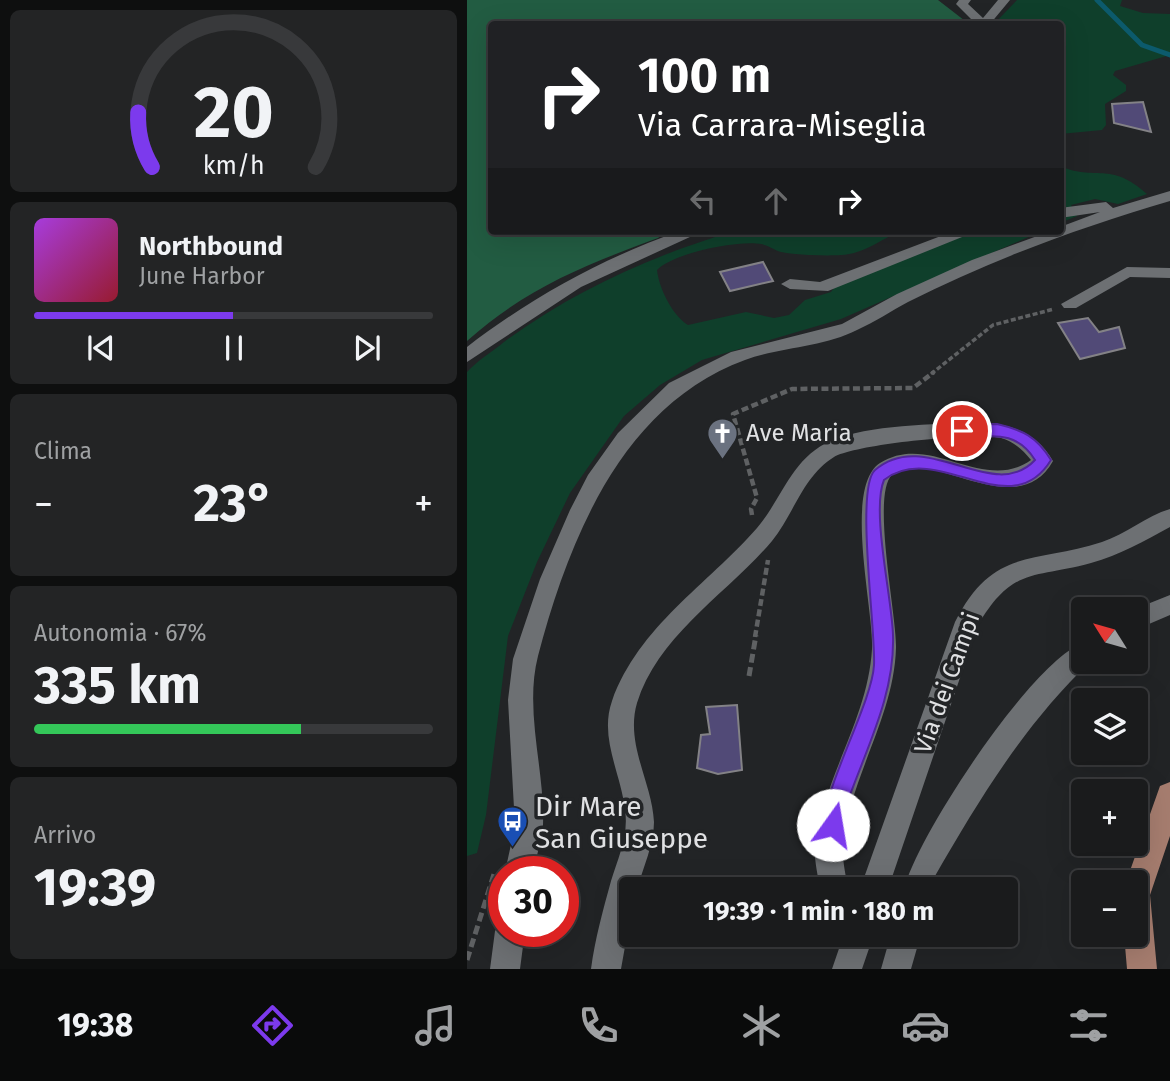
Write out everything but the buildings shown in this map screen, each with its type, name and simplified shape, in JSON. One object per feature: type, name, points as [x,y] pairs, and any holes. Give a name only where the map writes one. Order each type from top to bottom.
[{"type":"main road","points":[[1142,969],[1136,894],[1170,795]]},
{"type":"street","points":[[965,0],[962,4],[980,21]]},
{"type":"street","points":[[985,21],[991,11],[1004,0]]},
{"type":"street","points":[[1064,232],[1170,196]]},
{"type":"street","points":[[1064,212],[1102,206],[1116,212]]},
{"type":"street","points":[[467,355],[509,323],[559,292],[606,268],[685,235]]},
{"type":"street","points":[[790,284],[822,287],[958,235]]},
{"type":"street","points":[[514,856],[529,826],[521,700],[525,659],[551,579],[581,510],[595,480],[625,438],[676,388],[700,373],[738,356],[848,328],[903,298],[978,264],[1055,235]]},
{"type":"street","points":[[1070,304],[1127,272],[1170,273]]},
{"type":"street","points":[[606,969],[610,940],[640,827],[637,789],[621,741],[623,704],[643,663],[759,529],[807,467],[826,452],[850,441],[997,429],[1015,433],[1033,444],[1043,460],[1032,472],[1016,479],[993,481],[933,463],[916,461],[894,464],[878,477],[874,485],[874,537],[884,635],[883,670],[871,715],[838,800],[829,850],[832,877]]},
{"type":"street","name":"Via dei Campi","points":[[878,877],[967,622],[981,596],[1011,571],[1113,547],[1170,517]]},
{"type":"street","points":[[1148,614],[1170,605]]},
{"type":"street","points":[[922,877],[986,763],[1051,681],[1071,664]]},
{"type":"street","points":[[505,969],[508,947]]},
{"type":"street","points":[[842,947],[846,969]]},
{"type":"street","points":[[846,969],[854,947]]},
{"type":"street","points":[[896,969],[902,947]]},
{"type":"path","points":[[749,676],[763,575],[769,566],[751,509],[757,498],[733,414],[791,389],[913,388],[993,325],[1070,304]]},
{"type":"path","points":[[467,960],[488,913]]},
{"type":"green space","points":[[467,0],[938,0],[965,21],[488,21],[488,235],[662,235],[605,258],[534,292],[467,341]]},
{"type":"green space","points":[[1017,0],[1122,0],[1120,6],[1143,13],[1170,14],[1170,55],[1115,71],[1113,75],[1126,85],[1126,91],[1105,104],[1106,125],[1102,130],[1064,134],[1064,21],[997,21]]},
{"type":"green space","points":[[1064,167],[1112,174],[1134,184],[1147,194],[1118,204],[1095,199],[1071,205],[1077,216],[1064,221]]},
{"type":"green space","points":[[723,235],[892,235],[849,254],[794,254],[751,243],[706,249],[677,258],[657,270],[667,300],[688,325],[746,312],[774,318],[789,315],[805,300],[831,292],[837,284],[947,235],[1033,235],[841,319],[702,360],[660,385],[624,416],[570,493],[537,562],[508,636],[486,815],[477,853],[467,856],[467,372],[530,324],[586,291],[644,263]]},
{"type":"waterway","points":[[1097,0],[1142,45],[1170,55]]},
{"type":"place","name":"Ave Maria","points":[[723,460]]},
{"type":"place","name":"Dir Mare San Giuseppe","points":[[512,849]]},
{"type":"route","points":[[833,825],[838,800],[871,715],[883,670],[884,635],[874,537],[874,485],[878,477],[894,464],[916,461],[933,463],[993,481],[1016,479],[1032,472],[1043,460],[1033,444],[1015,433],[997,429],[962,431]]}]
